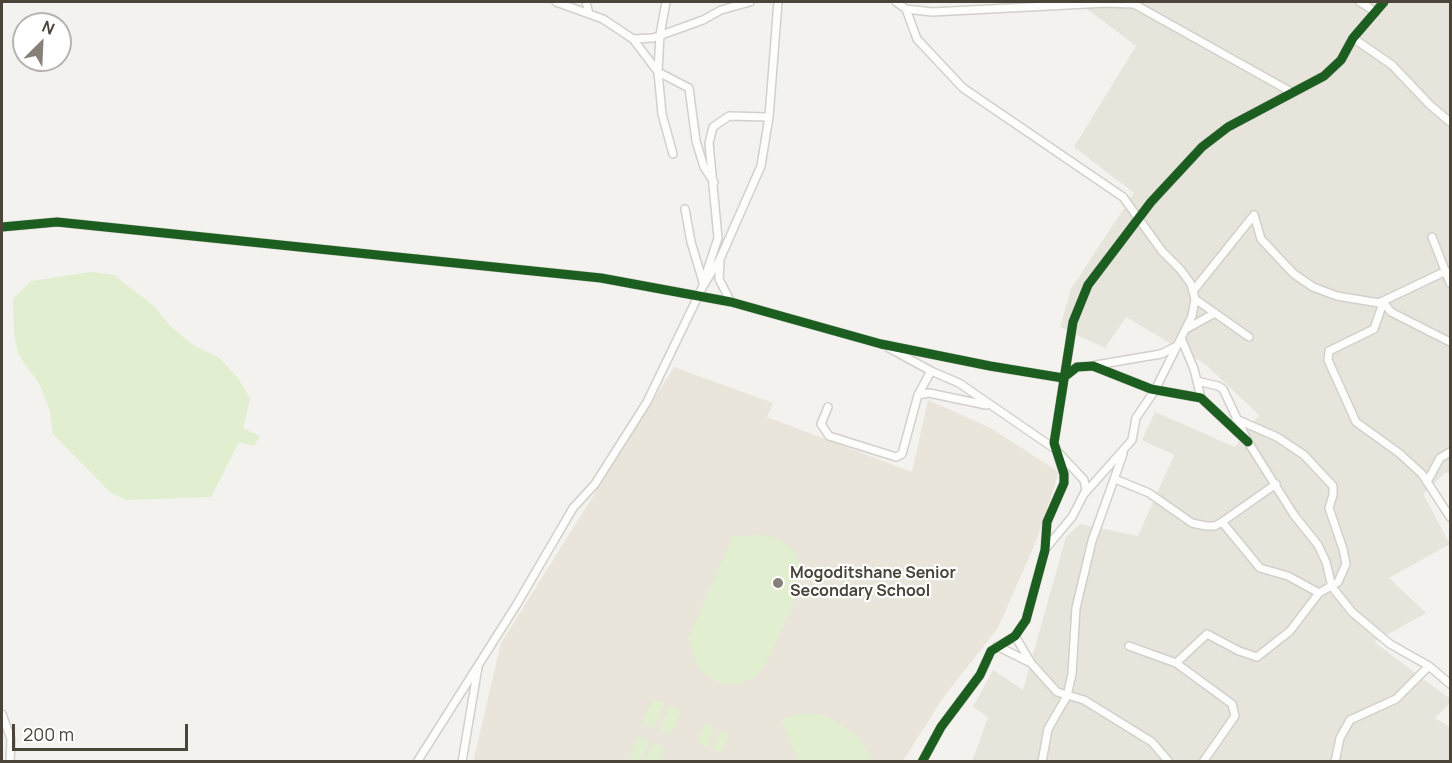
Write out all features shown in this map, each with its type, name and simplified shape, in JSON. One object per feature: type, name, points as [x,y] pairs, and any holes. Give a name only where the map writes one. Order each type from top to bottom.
[{"type":"street","points":[[556,2],[603,19],[633,39],[658,72],[687,86],[691,92],[696,141],[704,167],[714,182]]},
{"type":"street","points":[[585,2],[589,14]]},
{"type":"street","points":[[736,2],[748,2]]},
{"type":"street","points":[[633,39],[660,35],[703,20],[721,10],[748,2]]},
{"type":"street","points":[[703,284],[720,259],[759,174],[770,117],[778,2]]},
{"type":"street","points":[[896,2],[906,9],[941,12],[993,8],[1134,4],[1293,93]]},
{"type":"street","points":[[1360,2],[1376,12]]},
{"type":"street","points":[[922,762],[941,727],[980,675],[986,656],[997,646],[1015,636],[1026,620],[1045,550],[1047,522],[1064,478],[1054,449],[1074,322],[1084,294],[1104,261],[1137,219],[1202,147],[1228,127],[1324,76],[1341,60],[1353,38],[1384,2]]},
{"type":"street","points":[[665,4],[658,72],[662,114],[673,154]]},
{"type":"street","points":[[906,9],[917,39],[963,88],[1021,130],[1123,197],[1162,251],[1180,269],[1196,299],[1250,337]]},
{"type":"street","points":[[1353,38],[1392,65],[1430,105],[1450,122]]},
{"type":"street","points":[[731,302],[719,279],[720,259],[709,143],[713,127],[729,116],[770,117]]},
{"type":"street","points":[[685,209],[691,242],[703,284]]},
{"type":"street","points":[[1193,291],[1254,215],[1261,239],[1301,281],[1337,296],[1383,303],[1446,271]]},
{"type":"street","points":[[2,227],[57,222],[569,274],[731,302],[881,344],[1064,378],[1077,367],[1161,354],[1176,346]]},
{"type":"street","points":[[1432,237],[1450,283]]},
{"type":"street","points":[[417,762],[573,508],[595,484],[646,402],[698,298],[718,238]]},
{"type":"street","points":[[1045,550],[1072,517],[1085,493],[1134,437],[1138,414],[1155,390],[1192,316],[1196,299]]},
{"type":"street","points":[[1383,303],[1390,312],[1450,342]]},
{"type":"street","points":[[1383,303],[1374,329],[1329,351],[1328,360],[1356,422],[1399,453],[1428,480],[1450,517]]},
{"type":"street","points":[[1184,330],[1215,314]]},
{"type":"street","points":[[1180,338],[1197,381],[1201,398]]},
{"type":"street","points":[[881,344],[959,383],[1054,449],[1084,480],[1085,493]]},
{"type":"street","points":[[1093,366],[1155,390],[1201,398],[1248,442]]},
{"type":"street","points":[[828,407],[821,424],[829,436],[896,457],[904,452],[918,395],[931,370]]},
{"type":"street","points":[[1197,381],[1221,387],[1248,442],[1294,515],[1318,545],[1326,562],[1332,587],[1352,612],[1382,638],[1429,666],[1450,684]]},
{"type":"street","points":[[918,395],[929,393],[976,401],[997,409]]},
{"type":"street","points":[[1176,663],[1207,634],[1239,651],[1257,657],[1290,631],[1319,593],[1338,582],[1346,560],[1329,508],[1334,495],[1333,486],[1304,455],[1277,437],[1236,419]]},
{"type":"street","points":[[1042,762],[1048,729],[1067,696],[1072,674],[1076,608],[1092,541],[1124,449]]},
{"type":"street","points":[[1428,480],[1440,458],[1450,452]]},
{"type":"street","points":[[1115,479],[1149,493],[1192,523],[1215,526],[1276,484]]},
{"type":"street","points":[[1222,522],[1260,568],[1288,576],[1319,593]]},
{"type":"street","points":[[1015,636],[1031,663],[1057,692],[1084,700],[1152,742],[1167,761]]},
{"type":"street","points":[[997,646],[1031,663]]},
{"type":"street","points":[[1129,646],[1176,663],[1232,704],[1235,711],[1230,724],[1203,762]]},
{"type":"street","points":[[462,762],[479,662]]},
{"type":"street","points":[[1335,762],[1340,738],[1350,720],[1396,699],[1429,666]]},
{"type":"street","points":[[2,714],[11,739],[10,762]]},
{"type":"shaded area","points":[[1078,2],[1450,2],[1450,475],[1446,472],[1423,494],[1450,544],[1389,578],[1426,613],[1374,642],[1450,699],[1450,703],[1435,718],[1450,727],[1450,761],[972,762],[988,717],[973,707],[993,670],[1023,690],[1066,537],[1080,524],[1138,536],[1174,455],[1142,440],[1155,412],[1235,447],[1259,415],[1205,364],[1126,317],[1105,348],[1060,327],[1071,289],[1134,193],[1074,147],[1136,46]]},
{"type":"shaded area","name":"Mogoditshane Senior Secondary School","points":[[674,367],[773,403],[767,417],[912,472],[928,400],[989,427],[1059,472],[1037,539],[998,628],[943,698],[903,761],[473,762],[501,643]]},
{"type":"green space","points":[[91,272],[114,275],[155,307],[170,326],[196,347],[218,357],[239,379],[250,399],[243,428],[260,436],[254,446],[239,442],[211,497],[126,500],[111,493],[53,434],[50,411],[40,385],[18,354],[14,333],[13,299],[31,281]]},
{"type":"green space","points":[[734,534],[741,537],[757,534],[779,539],[793,549],[801,567],[798,592],[767,662],[755,678],[736,685],[717,682],[699,669],[688,639]]},
{"type":"green space","points":[[653,699],[665,704],[654,728],[642,722]]},
{"type":"green space","points":[[670,705],[682,711],[671,735],[659,729]]},
{"type":"green space","points":[[799,714],[819,714],[837,722],[857,736],[871,758],[861,761],[798,761],[781,720]]},
{"type":"green space","points":[[706,724],[715,728],[707,747],[697,743]]},
{"type":"green space","points":[[720,730],[730,734],[721,753],[712,749]]},
{"type":"green space","points":[[638,736],[650,741],[641,761],[628,758]]},
{"type":"green space","points":[[653,743],[665,748],[660,761],[645,761]]},
{"type":"cycle path","points":[[922,762],[941,727],[980,675],[991,651],[1015,636],[1026,620],[1045,550],[1047,522],[1064,483],[1064,474],[1054,443],[1073,322],[1088,285],[1151,202],[1202,147],[1228,127],[1324,76],[1341,60],[1353,38],[1384,2]]},
{"type":"cycle path","points":[[2,227],[57,222],[601,278],[731,302],[881,344],[990,366],[1063,378],[1077,367],[1093,366],[1151,389],[1201,398],[1248,442]]},
{"type":"place","name":"Mogoditshane Senior Secondary School","points":[[778,583]]}]
